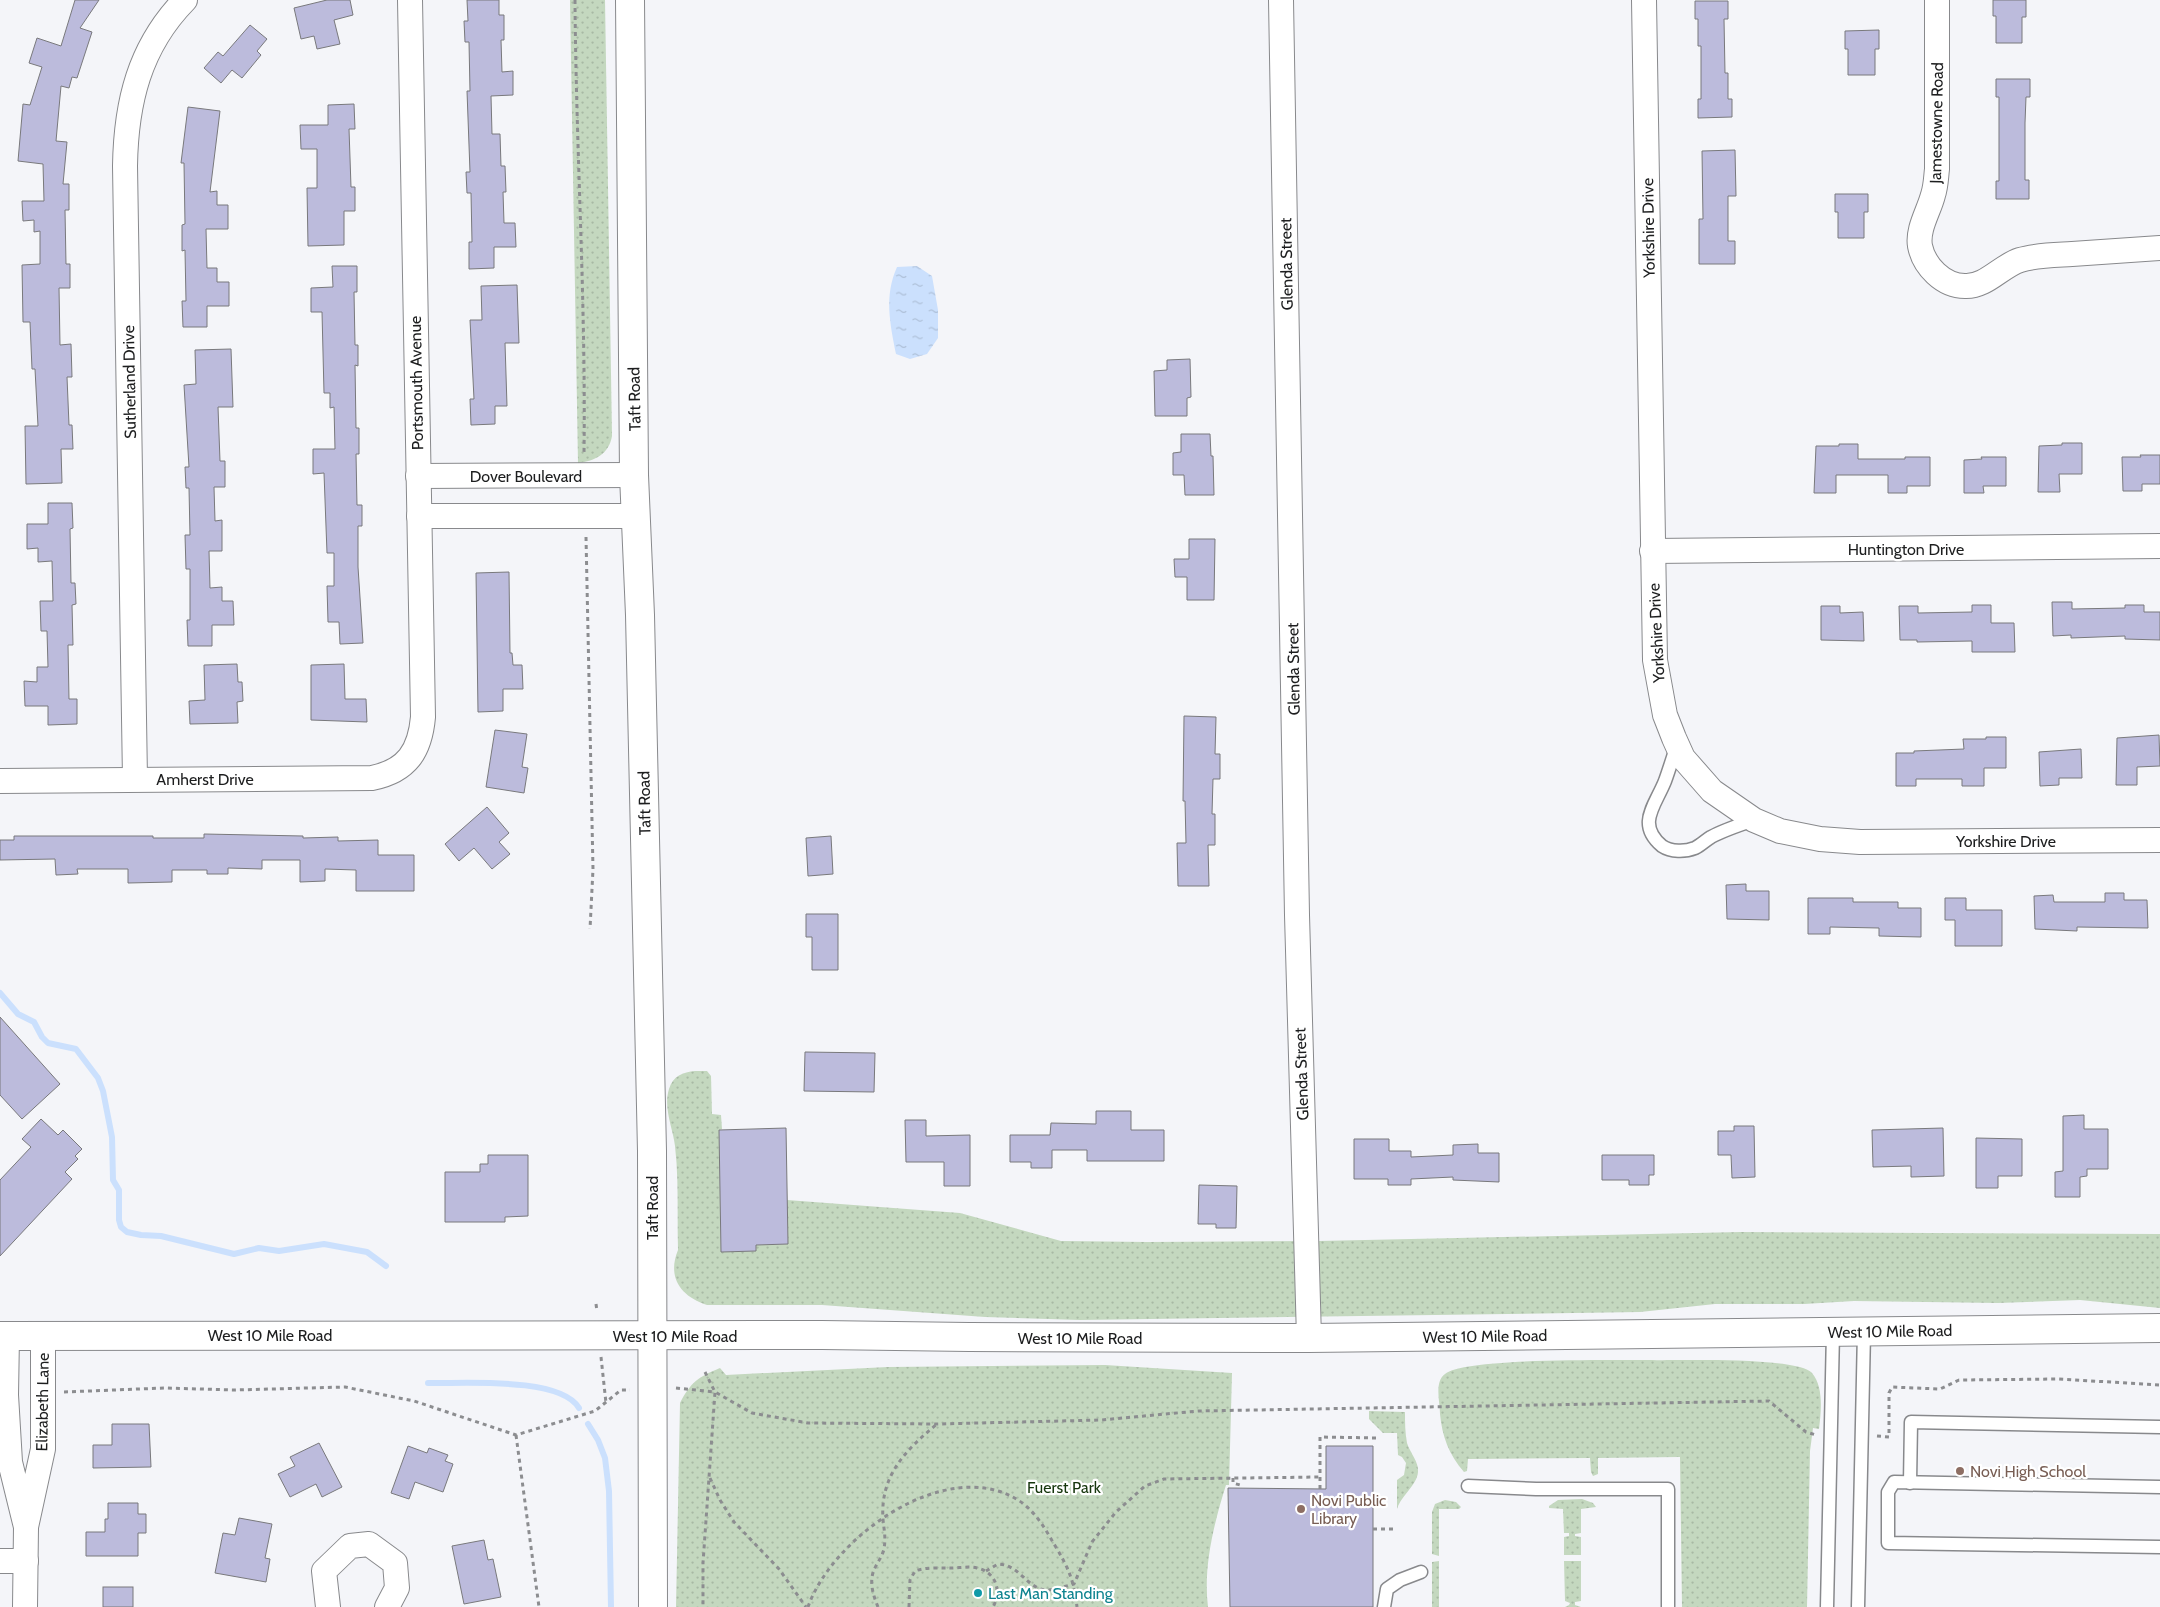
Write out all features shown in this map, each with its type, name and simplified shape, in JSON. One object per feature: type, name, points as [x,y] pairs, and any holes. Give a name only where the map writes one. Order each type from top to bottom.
[{"type":"main road","name":"Taft Road","points":[[630,0],[634,475],[640,616],[652,1151],[653,1607]]},
{"type":"main road","name":"West 10 Mile Road","points":[[3,1336],[822,1335],[969,1338],[1309,1338],[2160,1328]]},
{"type":"street","name":"Sutherland Drive","points":[[136,779],[126,144],[129,108],[140,70],[159,33],[185,0]]},
{"type":"street","name":"Portsmouth Avenue","points":[[406,762],[418,745],[423,717],[410,0]]},
{"type":"street","name":"Glenda Street","points":[[1281,0],[1297,905],[1309,1338]]},
{"type":"street","name":"Yorkshire Drive","points":[[1644,0],[1655,660],[1665,715],[1683,758],[1712,791],[1754,820],[1788,833],[1820,839],[1860,842],[2160,840]]},
{"type":"street","name":"Jamestowne Road","points":[[1937,0],[1938,169],[1934,192],[1921,227],[1920,243],[1923,257],[1933,271],[1948,282],[1965,286],[1982,282],[2019,260],[2043,256],[2160,248]]},
{"type":"street","name":"Dover Boulevard","points":[[418,476],[634,475]]},
{"type":"street","points":[[419,516],[636,516]]},
{"type":"street","name":"Huntington Drive","points":[[1652,551],[2160,546]]},
{"type":"street","name":"Amherst Drive","points":[[0,780],[372,778],[385,776],[406,762]]},
{"type":"street","name":"Elizabeth Lane","points":[[26,1607],[26,1527],[43,1449],[43,1335]]},
{"type":"street","name":"Elizabeth Lane","points":[[3,1336],[10,1462],[26,1527]]},
{"type":"street","points":[[328,1607],[324,1570],[350,1546],[369,1544],[395,1563],[397,1588],[387,1607]]},
{"type":"street","points":[[0,1561],[26,1561]]},
{"type":"lane","points":[[1677,745],[1648,820],[1650,832],[1657,841],[1667,850],[1680,851],[1694,848],[1719,834],[1754,820]]},
{"type":"lane","points":[[1827,1607],[1833,1332]]},
{"type":"lane","points":[[1858,1607],[1864,1332]]},
{"type":"lane","points":[[1910,1483],[1911,1422],[2160,1426]]},
{"type":"lane","points":[[2160,1487],[1894,1482],[1888,1492],[1888,1543],[2160,1547]]},
{"type":"lane","points":[[1468,1486],[1536,1489],[1668,1489],[1668,1607]]},
{"type":"lane","points":[[1384,1607],[1387,1589],[1400,1580],[1420,1572]]},
{"type":"path","points":[[575,0],[583,264],[584,461]]},
{"type":"path","points":[[586,533],[593,869],[590,929]]},
{"type":"path","points":[[603,1371],[606,1404]]},
{"type":"path","points":[[703,1607],[703,1563],[715,1392],[705,1372]]},
{"type":"path","points":[[1862,1436],[1889,1437],[1889,1393],[1892,1387],[1940,1389],[1959,1380],[2059,1379],[2160,1385]]},
{"type":"path","points":[[57,1393],[111,1389],[235,1390],[345,1387],[414,1401],[516,1435],[595,1411],[621,1390]]},
{"type":"path","points":[[686,1388],[715,1392],[752,1413],[808,1423],[938,1424],[1102,1420],[1198,1411],[1769,1401],[1806,1432],[1816,1435],[1830,1435]]},
{"type":"path","points":[[878,1607],[872,1583],[873,1572],[883,1552],[886,1532],[883,1518],[885,1487],[894,1466],[912,1445],[938,1424]]},
{"type":"path","points":[[516,1435],[539,1607]]},
{"type":"path","points":[[1320,1489],[1320,1437],[1379,1438]]},
{"type":"path","points":[[1074,1584],[1092,1542],[1116,1512],[1145,1486],[1164,1479],[1320,1476]]},
{"type":"path","points":[[709,1477],[720,1500],[734,1522],[779,1569],[807,1607],[817,1586],[849,1544],[883,1518],[914,1500],[948,1489],[967,1488],[1000,1493],[1019,1501],[1044,1526],[1065,1561],[1074,1584],[1077,1607]]},
{"type":"path","points":[[1233,1478],[1233,1483],[1240,1485],[1240,1488]]},
{"type":"path","points":[[1373,1529],[1394,1529]]},
{"type":"path","points":[[986,1571],[998,1564],[1009,1566],[1017,1570],[1035,1587],[1046,1590],[1074,1584]]},
{"type":"path","points":[[909,1607],[910,1580],[915,1571],[930,1568],[971,1567],[986,1571],[992,1576],[998,1587],[997,1600],[994,1607]]},
{"type":"green space","points":[[570,0],[605,0],[612,436],[608,448],[600,456],[578,463]]},
{"type":"green space","points":[[707,1071],[711,1076],[712,1114],[721,1115],[722,1129],[719,1130],[721,1252],[756,1251],[756,1245],[788,1244],[787,1200],[960,1213],[1061,1241],[1319,1241],[1741,1232],[2160,1234],[2160,1308],[2080,1300],[1998,1303],[1854,1301],[1804,1304],[1715,1304],[1640,1312],[1080,1320],[985,1317],[822,1305],[707,1305],[683,1291],[675,1277],[674,1269],[678,1250],[677,1172],[667,1096],[676,1078],[686,1072]]},
{"type":"green space","points":[[1725,1360],[1769,1362],[1803,1368],[1812,1373],[1818,1385],[1821,1408],[1819,1429],[1813,1428],[1810,1451],[1807,1607],[1682,1607],[1680,1457],[1598,1458],[1598,1474],[1593,1476],[1590,1458],[1468,1459],[1467,1471],[1464,1472],[1450,1452],[1442,1430],[1438,1392],[1440,1382],[1445,1374],[1459,1368],[1517,1362]]},
{"type":"green space","name":"Fuerst Park","points":[[1105,1365],[1232,1373],[1229,1485],[1226,1485],[1217,1514],[1208,1561],[1208,1607],[676,1607],[680,1403],[692,1385],[706,1374],[720,1368],[726,1375],[888,1367]]},
{"type":"green space","points":[[1369,1411],[1405,1412],[1407,1443],[1417,1465],[1418,1472],[1415,1481],[1397,1509],[1397,1480],[1404,1475],[1406,1463],[1398,1455],[1397,1433],[1383,1433],[1369,1419]]},
{"type":"green space","points":[[1582,1499],[1593,1503],[1596,1507],[1581,1509],[1581,1533],[1575,1534],[1575,1536],[1581,1537],[1581,1555],[1564,1555],[1564,1537],[1569,1536],[1569,1533],[1564,1533],[1563,1509],[1549,1508],[1549,1506],[1558,1500]]},
{"type":"green space","points":[[1445,1500],[1456,1502],[1461,1507],[1459,1509],[1439,1509],[1439,1556],[1432,1554],[1432,1512],[1435,1504]]},
{"type":"green space","points":[[1439,1561],[1439,1607],[1432,1607],[1432,1562]]},
{"type":"green space","points":[[1564,1561],[1581,1561],[1581,1601],[1575,1602],[1575,1605],[1581,1607],[1565,1607],[1570,1603],[1565,1601]]},
{"type":"water","points":[[917,266],[932,276],[938,310],[938,338],[927,354],[910,359],[896,354],[890,320],[889,299],[897,267]]},
{"type":"building","points":[[75,0],[99,0],[80,28],[92,32],[77,78],[72,77],[69,88],[61,86],[56,141],[67,142],[63,184],[69,184],[69,210],[65,210],[66,264],[70,264],[70,288],[59,288],[60,345],[71,344],[72,377],[67,377],[69,425],[72,425],[73,449],[61,449],[62,483],[26,484],[25,426],[38,426],[35,369],[32,369],[30,322],[23,322],[22,265],[40,264],[40,231],[34,232],[34,220],[23,221],[22,201],[44,201],[43,164],[18,161],[23,104],[30,105],[42,67],[29,63],[37,38],[61,46]]},
{"type":"building","points":[[327,0],[350,0],[353,15],[334,20],[340,44],[317,49],[314,36],[301,39],[294,8]]},
{"type":"building","points":[[467,0],[499,0],[499,15],[504,15],[504,40],[501,40],[502,72],[513,71],[513,95],[491,96],[492,134],[500,134],[501,166],[505,166],[506,192],[503,192],[504,223],[515,223],[516,247],[494,247],[494,268],[469,269],[469,242],[472,242],[471,193],[467,193],[466,172],[470,172],[467,91],[470,91],[469,42],[465,42],[464,21],[468,21]]},
{"type":"building","points":[[1993,0],[2026,0],[2026,17],[2022,17],[2022,43],[1996,43],[1996,16],[1993,16]]},
{"type":"building","points":[[1695,1],[1728,1],[1728,19],[1724,19],[1725,73],[1728,73],[1728,99],[1732,99],[1732,117],[1698,118],[1698,99],[1701,99],[1701,46],[1698,46],[1698,19],[1695,19]]},
{"type":"building","points":[[250,25],[267,39],[257,51],[261,55],[242,78],[232,70],[221,83],[204,68],[218,52],[223,56]]},
{"type":"building","points":[[1879,30],[1879,49],[1875,49],[1875,75],[1848,75],[1848,49],[1845,49],[1845,31]]},
{"type":"building","points":[[1996,79],[2030,79],[2030,97],[2026,97],[2025,123],[2025,180],[2029,180],[2029,199],[1996,199],[1996,181],[1999,181],[1999,97],[1996,97]]},
{"type":"building","points":[[354,104],[355,129],[349,129],[351,187],[355,187],[355,211],[344,211],[344,245],[308,246],[307,188],[317,188],[317,149],[301,149],[300,125],[328,125],[328,105]]},
{"type":"building","points":[[188,107],[220,111],[210,192],[217,191],[217,205],[228,205],[228,229],[206,229],[207,268],[217,268],[217,282],[229,282],[229,306],[207,306],[207,327],[183,327],[182,301],[186,301],[185,250],[182,251],[182,225],[185,224],[184,163],[181,163]]},
{"type":"building","points":[[1735,150],[1736,196],[1728,196],[1728,241],[1735,241],[1735,264],[1699,264],[1699,219],[1703,219],[1702,151]]},
{"type":"building","points":[[1835,194],[1868,194],[1868,212],[1864,212],[1864,238],[1838,238],[1838,212],[1835,212]]},
{"type":"building","points":[[332,266],[357,266],[357,292],[354,292],[355,345],[358,345],[358,366],[355,365],[356,428],[359,428],[359,454],[356,454],[357,505],[362,505],[362,526],[358,526],[358,567],[363,643],[340,644],[339,622],[328,622],[327,586],[334,586],[334,553],[327,553],[324,473],[313,474],[313,449],[335,449],[334,407],[330,408],[330,393],[324,393],[322,312],[311,312],[311,288],[333,287]]},
{"type":"building","points":[[517,285],[519,343],[505,343],[507,406],[495,406],[495,424],[471,425],[470,399],[474,399],[470,320],[482,320],[481,286]]},
{"type":"building","points":[[231,349],[233,407],[218,407],[220,461],[225,461],[225,487],[214,487],[215,521],[222,520],[222,551],[209,551],[210,588],[222,587],[222,601],[233,601],[234,625],[212,625],[212,646],[188,646],[187,620],[190,620],[190,569],[186,569],[185,535],[190,535],[189,488],[186,488],[185,467],[189,467],[184,385],[196,384],[195,350]]},
{"type":"building","points":[[1190,359],[1191,397],[1187,398],[1187,416],[1155,416],[1154,371],[1167,370],[1167,360]]},
{"type":"building","points":[[1181,434],[1210,434],[1211,456],[1213,456],[1214,495],[1185,495],[1184,475],[1173,475],[1173,453],[1181,452]]},
{"type":"building","points":[[2062,443],[2082,443],[2082,474],[2059,474],[2060,492],[2038,492],[2039,446],[2062,445]]},
{"type":"building","points":[[1839,444],[1858,444],[1858,459],[1930,457],[1930,486],[1907,486],[1907,493],[1888,493],[1888,475],[1836,475],[1836,493],[1814,493],[1816,446],[1839,446]]},
{"type":"building","points":[[2140,455],[2160,455],[2160,484],[2142,484],[2142,491],[2123,491],[2122,457],[2141,457]]},
{"type":"building","points":[[1981,457],[2006,457],[2006,486],[1983,486],[1984,493],[1964,493],[1964,460],[1982,459]]},
{"type":"building","points":[[48,503],[72,503],[73,528],[70,529],[71,583],[75,583],[76,604],[72,605],[73,645],[68,645],[69,699],[77,699],[77,724],[48,725],[48,706],[25,706],[24,681],[37,682],[37,667],[48,667],[47,631],[41,631],[40,601],[53,601],[52,561],[38,562],[38,548],[27,549],[27,524],[48,524]]},
{"type":"building","points":[[1189,539],[1215,539],[1214,600],[1187,600],[1187,577],[1175,577],[1174,559],[1189,559]]},
{"type":"building","points":[[509,572],[510,653],[512,653],[513,665],[522,665],[523,689],[503,689],[503,711],[478,712],[476,573]]},
{"type":"building","points":[[2052,602],[2072,602],[2072,609],[2125,608],[2125,605],[2144,605],[2144,612],[2160,612],[2160,640],[2125,639],[2125,636],[2071,638],[2071,635],[2053,636]]},
{"type":"building","points":[[1972,605],[1991,605],[1991,623],[2014,623],[2015,652],[1972,652],[1972,641],[1917,642],[1917,640],[1900,640],[1899,606],[1918,606],[1918,613],[1972,612]]},
{"type":"building","points":[[1821,606],[1840,606],[1840,613],[1863,612],[1864,641],[1821,640]]},
{"type":"building","points":[[237,664],[238,682],[242,682],[243,701],[237,702],[238,723],[190,724],[189,701],[205,700],[204,665]]},
{"type":"building","points":[[344,664],[345,699],[366,699],[367,722],[311,720],[311,665]]},
{"type":"building","points":[[1184,716],[1216,717],[1215,754],[1220,754],[1220,779],[1213,779],[1212,814],[1215,814],[1215,845],[1208,845],[1209,886],[1178,886],[1177,843],[1186,843],[1185,801],[1183,801]]},
{"type":"building","points":[[495,730],[527,734],[522,767],[528,768],[524,793],[486,787]]},
{"type":"building","points":[[2159,735],[2160,766],[2137,767],[2137,785],[2116,785],[2117,738]]},
{"type":"building","points":[[1986,737],[2006,737],[2006,768],[1984,768],[1984,786],[1962,786],[1962,779],[1916,779],[1916,786],[1896,786],[1896,753],[1964,749],[1963,739],[1986,739]]},
{"type":"building","points":[[2081,749],[2082,778],[2059,778],[2059,785],[2040,786],[2039,752]]},
{"type":"building","points":[[487,807],[509,833],[499,842],[510,854],[492,869],[474,848],[459,861],[445,844]]},
{"type":"building","points":[[204,834],[303,836],[303,838],[338,837],[338,841],[378,840],[378,855],[414,855],[414,891],[356,891],[356,870],[325,869],[325,881],[300,882],[300,860],[262,860],[262,869],[228,868],[228,874],[207,874],[207,870],[172,870],[172,882],[128,883],[128,869],[77,869],[78,874],[56,875],[55,859],[0,860],[0,840],[14,840],[14,836],[204,838]]},
{"type":"building","points":[[831,836],[833,874],[808,876],[806,838]]},
{"type":"building","points":[[1746,884],[1746,891],[1769,891],[1769,920],[1727,919],[1726,885]]},
{"type":"building","points":[[2105,893],[2124,893],[2124,900],[2147,900],[2148,928],[2077,927],[2077,931],[2035,929],[2034,896],[2053,895],[2054,902],[2105,902]]},
{"type":"building","points":[[1808,898],[1853,898],[1853,902],[1898,902],[1898,908],[1921,908],[1921,937],[1879,936],[1879,928],[1830,927],[1830,934],[1808,934]]},
{"type":"building","points":[[1945,898],[1966,898],[1966,910],[2002,910],[2002,946],[1955,946],[1955,920],[1945,920]]},
{"type":"building","points":[[806,914],[838,914],[838,970],[812,970],[812,937],[806,937]]},
{"type":"building","points":[[0,1017],[60,1084],[22,1119],[0,1095]]},
{"type":"building","points":[[805,1052],[875,1053],[874,1092],[804,1091]]},
{"type":"building","points":[[1096,1111],[1131,1111],[1131,1130],[1164,1130],[1164,1161],[1087,1161],[1087,1150],[1052,1150],[1052,1168],[1031,1168],[1031,1162],[1010,1162],[1010,1135],[1050,1135],[1051,1123],[1096,1124]]},
{"type":"building","points":[[2084,1115],[2084,1129],[2108,1129],[2108,1169],[2087,1169],[2087,1176],[2080,1177],[2080,1197],[2055,1197],[2055,1172],[2063,1171],[2063,1116]]},
{"type":"building","points":[[41,1119],[58,1135],[63,1130],[82,1149],[75,1156],[78,1159],[65,1172],[72,1179],[0,1256],[0,1180],[31,1147],[22,1139]]},
{"type":"building","points":[[905,1120],[926,1120],[926,1136],[970,1135],[970,1186],[944,1186],[944,1162],[906,1162]]},
{"type":"building","points":[[1734,1126],[1754,1126],[1755,1177],[1732,1178],[1731,1155],[1718,1155],[1718,1131],[1734,1131]]},
{"type":"building","points":[[786,1128],[788,1244],[756,1245],[756,1251],[721,1252],[719,1130]]},
{"type":"building","points":[[1943,1128],[1944,1176],[1911,1177],[1911,1166],[1873,1167],[1872,1130]]},
{"type":"building","points":[[1976,1138],[2022,1139],[2022,1176],[1998,1176],[1998,1188],[1976,1188]]},
{"type":"building","points":[[1354,1139],[1389,1139],[1389,1151],[1411,1151],[1411,1157],[1453,1155],[1453,1145],[1478,1144],[1478,1153],[1499,1153],[1499,1182],[1453,1180],[1453,1177],[1411,1179],[1411,1185],[1388,1185],[1388,1179],[1354,1179]]},
{"type":"building","points":[[488,1155],[528,1155],[528,1216],[505,1217],[505,1222],[445,1222],[445,1172],[480,1172],[480,1164],[488,1164]]},
{"type":"building","points":[[1602,1155],[1654,1155],[1654,1175],[1649,1175],[1649,1185],[1629,1185],[1629,1180],[1602,1180]]},
{"type":"building","points":[[1199,1185],[1237,1186],[1236,1228],[1216,1228],[1216,1224],[1198,1224]]},
{"type":"building","points":[[112,1424],[149,1424],[151,1467],[93,1468],[93,1445],[112,1445]]},
{"type":"building","points":[[319,1443],[342,1487],[322,1497],[316,1484],[290,1497],[278,1474],[295,1466],[290,1457]]},
{"type":"building","points":[[408,1446],[427,1453],[429,1448],[448,1455],[445,1461],[453,1464],[443,1492],[415,1482],[409,1499],[391,1493]]},
{"type":"building","name":"Novi Public Library","points":[[1326,1446],[1373,1446],[1373,1607],[1230,1607],[1228,1488],[1326,1489]]},
{"type":"building","points":[[108,1503],[138,1503],[138,1514],[146,1514],[146,1533],[138,1533],[138,1556],[86,1556],[86,1532],[105,1532],[105,1519],[108,1519]]},
{"type":"building","points":[[239,1518],[272,1524],[265,1558],[270,1559],[266,1582],[215,1573],[223,1533],[235,1535]]},
{"type":"building","points":[[484,1540],[488,1560],[493,1559],[501,1597],[464,1604],[452,1546]]},
{"type":"building","points":[[103,1587],[133,1587],[133,1607],[103,1607]]},
{"type":"waterway","points":[[0,993],[18,1014],[34,1022],[42,1037],[48,1043],[76,1049],[98,1078],[103,1091],[112,1137],[113,1180],[119,1190],[119,1220],[121,1227],[127,1232],[161,1236],[234,1254],[259,1248],[279,1251],[324,1244],[367,1252],[386,1266]]},
{"type":"waterway","points":[[428,1383],[486,1383],[532,1386],[552,1391],[568,1398],[579,1408]]},
{"type":"waterway","points":[[588,1424],[598,1440],[605,1458],[609,1491],[611,1607]]},
{"type":"place","name":"Novi High School","points":[[1960,1471]]},
{"type":"place","name":"Novi Public Library","points":[[1301,1509]]},
{"type":"place","name":"Last Man Standing","points":[[978,1593]]}]
